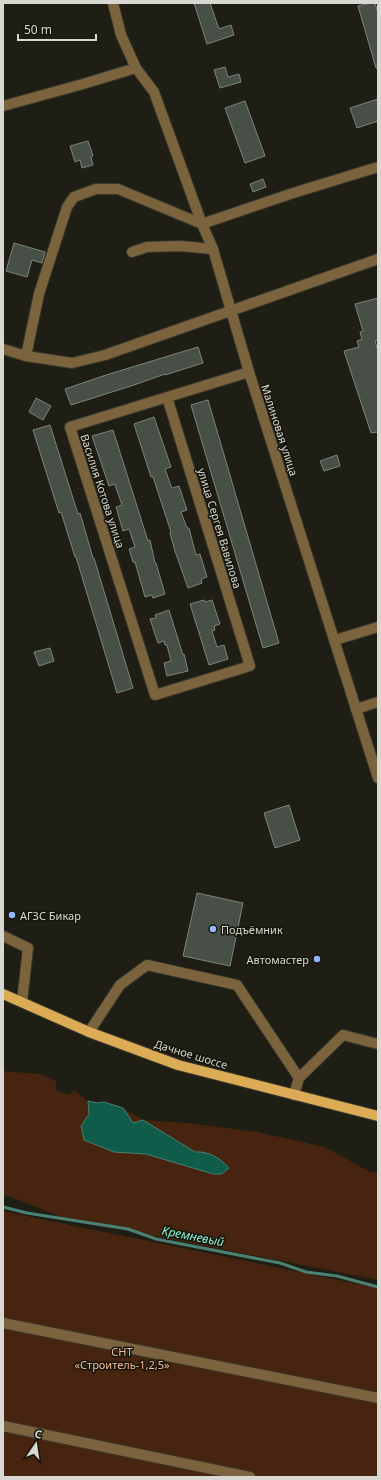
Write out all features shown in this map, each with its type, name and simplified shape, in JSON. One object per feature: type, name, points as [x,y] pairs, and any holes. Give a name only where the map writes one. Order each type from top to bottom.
[{"type":"main road","name":"Дачное шоссе","points":[[3,994],[89,1032],[178,1065],[378,1116]]},
{"type":"street","name":"Малиновая улица","points":[[114,3],[121,35],[136,68],[154,92],[202,224],[213,249],[249,372],[378,778]]},
{"type":"street","points":[[3,106],[136,68]]},
{"type":"street","points":[[26,356],[39,294],[67,207],[74,197],[96,189],[118,190],[202,224],[290,194],[378,167]]},
{"type":"street","points":[[132,252],[147,247],[180,246],[213,249]]},
{"type":"street","points":[[3,349],[26,356],[72,363],[85,360],[105,355],[378,258]]},
{"type":"street","name":"Василия Котова улица","points":[[155,695],[70,427],[249,372]]},
{"type":"street","name":"улица Сергея Вавилова","points":[[155,695],[250,666],[167,397]]},
{"type":"street","points":[[335,640],[378,627]]},
{"type":"street","points":[[356,709],[378,702]]},
{"type":"street","points":[[3,936],[28,948],[22,1002]]},
{"type":"street","points":[[89,1032],[120,985],[147,965],[237,985],[299,1078]]},
{"type":"street","points":[[294,1095],[299,1078],[343,1035],[378,1044]]},
{"type":"street","points":[[3,1323],[378,1398]]},
{"type":"street","points":[[3,1426],[250,1477]]},
{"type":"green space","points":[[3,1071],[40,1074],[56,1081],[56,1090],[68,1095],[75,1091],[88,1101],[97,1103],[104,1102],[123,1108],[143,1120],[187,1123],[257,1132],[325,1147],[370,1172],[378,1172],[378,1280],[64,1218],[3,1194]]},
{"type":"green space","name":"СНТ «Строитель-1,2,5»","points":[[3,1211],[378,1288],[378,1477],[3,1477]]},
{"type":"water","points":[[88,1101],[97,1103],[104,1102],[123,1108],[133,1123],[143,1120],[195,1152],[214,1156],[229,1168],[222,1174],[213,1174],[146,1154],[114,1152],[84,1140],[81,1126],[89,1114]]},
{"type":"building","points":[[194,3],[210,3],[219,29],[231,25],[234,35],[207,44]]},
{"type":"building","points":[[375,3],[378,13],[378,68],[376,68],[358,6]]},
{"type":"building","points":[[225,67],[228,77],[239,74],[241,82],[220,88],[214,70]]},
{"type":"building","points":[[378,99],[378,121],[357,128],[350,108]]},
{"type":"building","points":[[245,101],[265,156],[245,163],[225,108]]},
{"type":"building","points":[[88,141],[93,156],[91,157],[93,165],[82,168],[80,160],[75,162],[70,146]]},
{"type":"building","points":[[263,179],[266,187],[253,192],[250,184]]},
{"type":"building","points":[[14,243],[45,252],[42,263],[32,260],[27,277],[6,271]]},
{"type":"building","points":[[378,298],[378,340],[375,341],[378,351],[378,432],[371,433],[344,351],[359,347],[357,341],[362,339],[360,332],[363,331],[355,304]]},
{"type":"building","points":[[198,347],[203,363],[71,405],[65,389]]},
{"type":"building","points":[[36,398],[51,406],[43,420],[29,412]]},
{"type":"building","points":[[208,400],[279,643],[263,648],[191,405]]},
{"type":"building","points":[[154,417],[171,467],[165,469],[172,488],[179,486],[187,510],[181,512],[187,528],[189,528],[196,555],[200,554],[207,577],[201,579],[202,583],[188,588],[175,551],[171,532],[153,477],[151,477],[134,424]]},
{"type":"building","points":[[50,425],[78,514],[80,513],[133,688],[117,693],[76,557],[61,512],[59,513],[33,430]]},
{"type":"building","points":[[113,430],[148,541],[150,540],[155,563],[165,594],[153,598],[152,595],[145,597],[135,562],[133,562],[129,549],[135,547],[129,529],[123,531],[116,507],[122,505],[115,484],[109,486],[92,436]]},
{"type":"building","points":[[337,455],[340,466],[324,471],[320,461]]},
{"type":"building","points":[[204,600],[205,602],[212,600],[220,624],[214,626],[215,630],[212,631],[217,647],[224,645],[228,659],[209,665],[190,604]]},
{"type":"building","points":[[169,610],[183,655],[184,654],[188,671],[167,676],[164,663],[171,661],[167,645],[165,645],[164,641],[158,643],[150,619],[156,618],[155,615]]},
{"type":"building","points":[[50,648],[54,661],[39,666],[34,652]]},
{"type":"building","points":[[289,805],[300,840],[275,848],[264,813]]},
{"type":"building","name":"Подъёмник","points":[[197,893],[243,903],[230,966],[183,956]]},
{"type":"waterway","name":"Кремневый","points":[[3,1207],[27,1213],[128,1229],[156,1239],[280,1263],[306,1272],[337,1276],[378,1287]]},
{"type":"place","name":"АГЗС Бикар","points":[[12,915]]},
{"type":"place","name":"Подъёмник","points":[[213,929]]},
{"type":"place","name":"Автомастер","points":[[317,959]]}]
